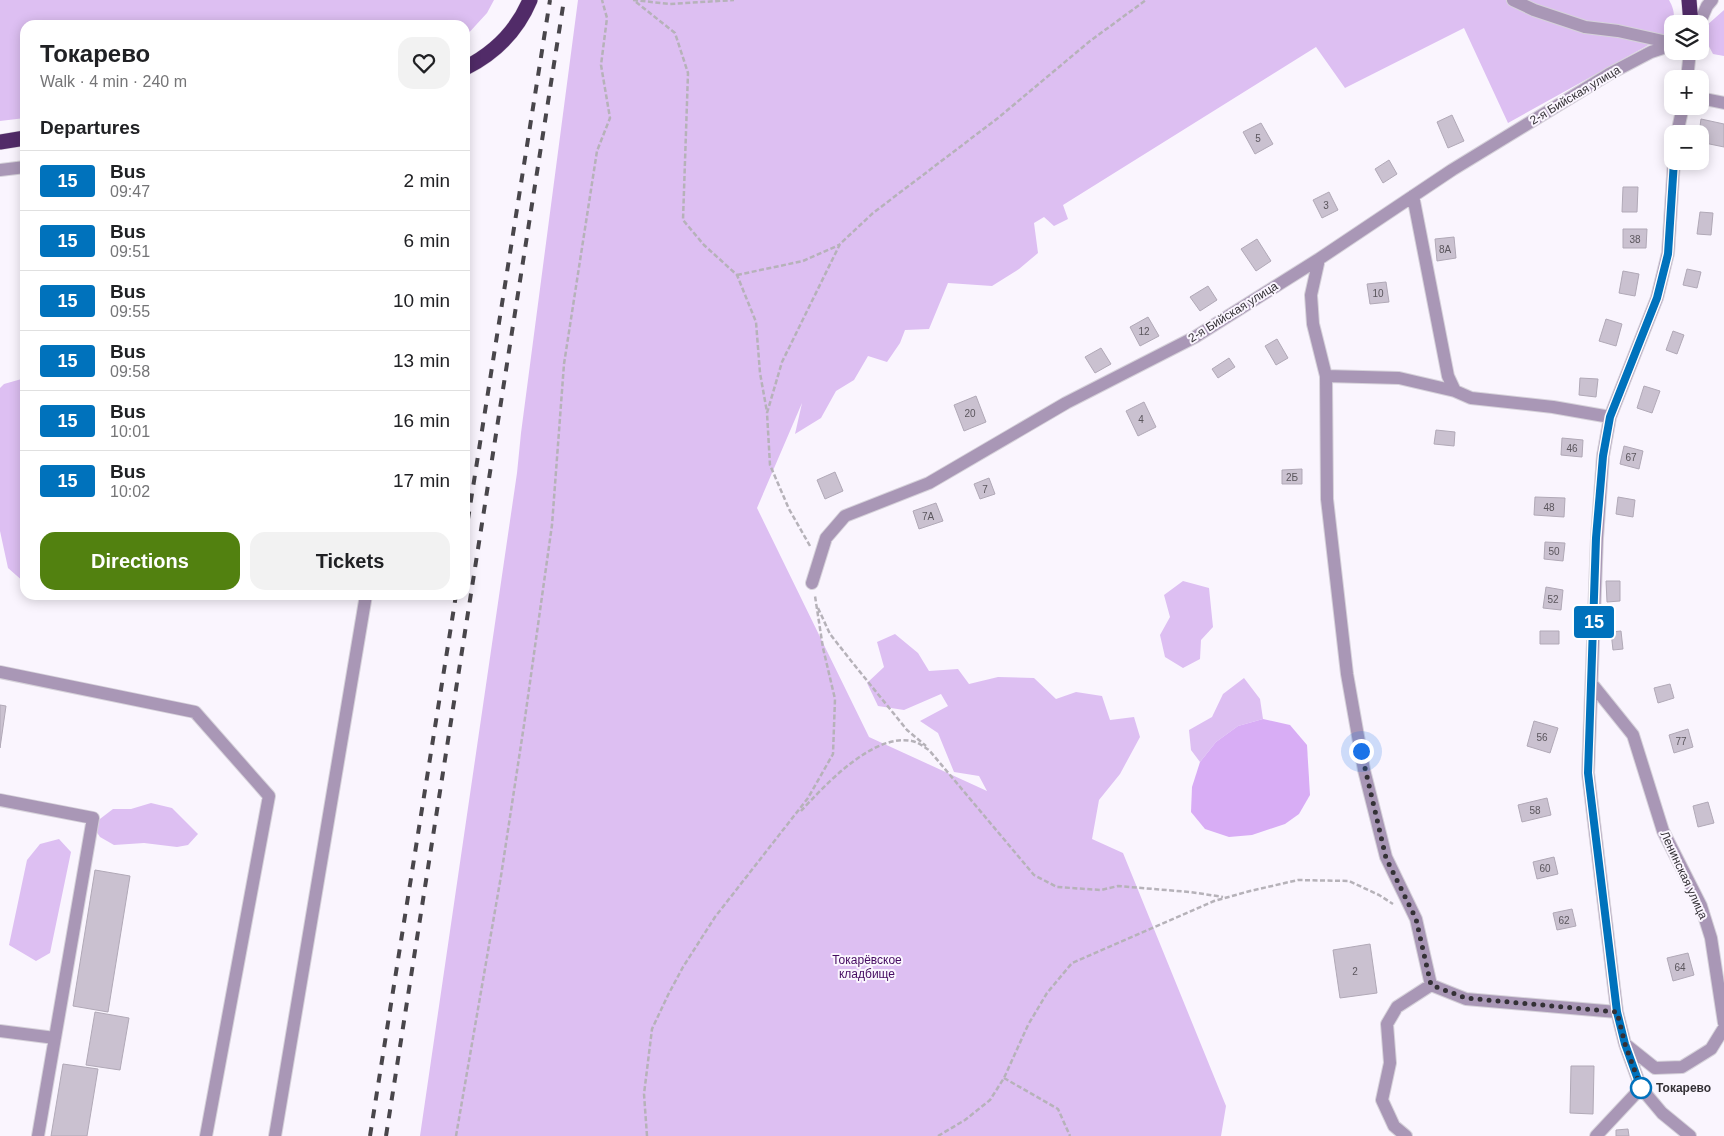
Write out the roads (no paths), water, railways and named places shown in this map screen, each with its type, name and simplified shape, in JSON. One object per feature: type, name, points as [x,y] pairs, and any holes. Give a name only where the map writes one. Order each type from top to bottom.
[{"type":"highway","points":[[470,66],[480,61],[499,46],[515,28],[530,0]]},
{"type":"highway","points":[[1689,0],[1690,15]]},
{"type":"highway","points":[[0,142],[20,139]]},
{"type":"street","points":[[1513,0],[1534,10],[1585,26],[1618,31],[1664,42]]},
{"type":"street","points":[[1703,15],[1712,0]]},
{"type":"street","name":"2-я Бийская улица","points":[[812,583],[826,538],[845,516],[929,483],[1066,403],[1195,337],[1319,259],[1452,170],[1609,74],[1664,47]]},
{"type":"street","points":[[1709,100],[1724,103]]},
{"type":"street","points":[[0,170],[20,168]]},
{"type":"street","points":[[1673,170],[1668,254],[1657,298],[1610,417],[1603,456],[1596,538],[1588,773],[1617,1012],[1625,1044],[1641,1088],[1662,1112],[1690,1136]]},
{"type":"street","points":[[1413,196],[1448,376],[1455,391]]},
{"type":"street","points":[[1319,259],[1311,295],[1313,324],[1326,376],[1327,499],[1348,674],[1364,770],[1386,858],[1416,919],[1431,985]]},
{"type":"street","points":[[1326,376],[1399,378],[1455,391],[1470,398],[1553,407],[1610,417]]},
{"type":"street","points":[[275,1136],[365,600]]},
{"type":"street","points":[[0,672],[195,712],[269,796],[206,1136]]},
{"type":"street","name":"Ленинская улица","points":[[1592,684],[1633,735],[1663,831],[1701,906],[1720,968],[1724,1024]]},
{"type":"street","points":[[0,800],[93,818],[38,1136]]},
{"type":"street","points":[[1431,985],[1466,998],[1617,1012]]},
{"type":"street","points":[[1406,1136],[1394,1126],[1382,1100],[1390,1063],[1387,1024],[1397,1007],[1431,985]]},
{"type":"street","points":[[1625,1044],[1655,1068],[1682,1067],[1711,1049],[1724,1028]]},
{"type":"street","points":[[0,1031],[55,1038]]},
{"type":"street","points":[[1596,1136],[1641,1088]]},
{"type":"railway","points":[[470,506],[550,0]]},
{"type":"railway","points":[[470,600],[564,0]]},
{"type":"railway","points":[[370,1136],[455,600]]},
{"type":"railway","points":[[386,1136],[470,600]]},
{"type":"place","name":"Токарево","points":[[1641,1088]]},
{"type":"park label","name":"Токарёвское кладбище","points":[[867,967]]}]
